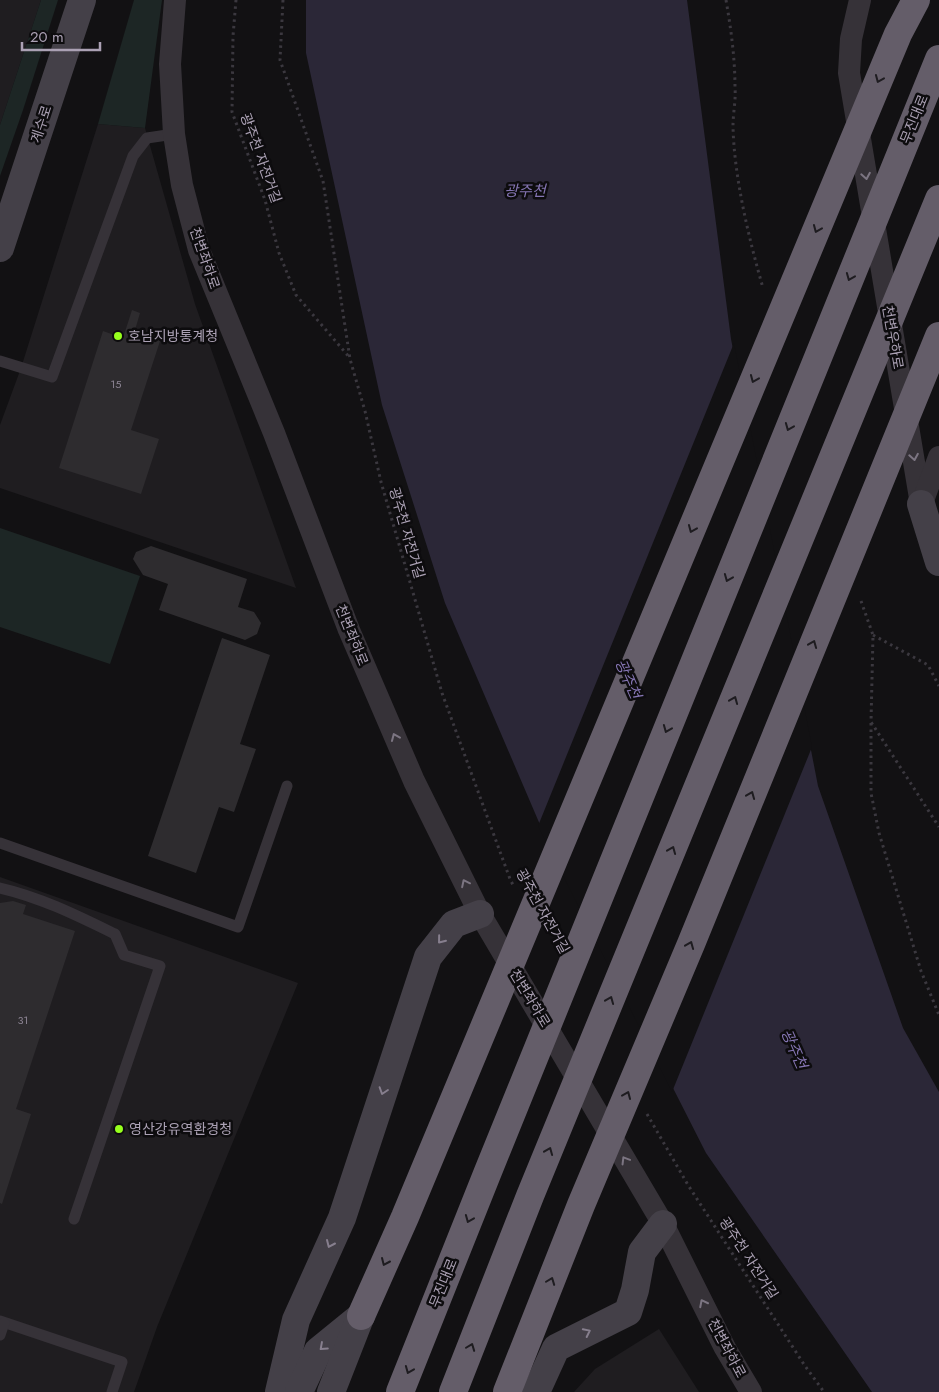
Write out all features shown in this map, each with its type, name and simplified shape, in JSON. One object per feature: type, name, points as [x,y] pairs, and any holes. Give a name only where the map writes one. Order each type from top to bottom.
[{"type":"highway","points":[[898,34],[902,0]]},
{"type":"highway","points":[[361,1316],[405,1217],[898,34],[916,0]]},
{"type":"highway","name":"무진대로","points":[[400,1392],[486,1174],[939,59]]},
{"type":"highway","points":[[453,1392],[530,1196],[939,199]]},
{"type":"highway","points":[[507,1392],[581,1205],[939,336]]},
{"type":"street","name":"계수로","points":[[0,248],[82,0]]},
{"type":"street","name":"천변좌하로","points":[[175,0],[170,64],[174,134],[182,185],[199,250],[274,433],[353,639],[414,782],[480,914],[663,1224],[725,1348],[751,1392]]},
{"type":"street","name":"천변우하로","points":[[860,0],[850,38],[849,73],[922,504],[939,562]]},
{"type":"street","points":[[922,504],[939,458]]},
{"type":"street","points":[[279,1392],[296,1320],[342,1218],[428,957],[454,924],[480,914]]},
{"type":"street","points":[[522,1392],[556,1348],[628,1312],[635,1290],[642,1252],[663,1224]]},
{"type":"street","points":[[299,1392],[318,1352],[361,1316]]},
{"type":"street","points":[[331,1392],[361,1316]]},
{"type":"street","points":[[536,1392],[556,1348]]},
{"type":"lane","points":[[0,362],[52,377],[132,156],[147,138],[174,134]]},
{"type":"lane","points":[[0,843],[238,927],[287,786]]},
{"type":"lane","points":[[0,888],[38,900],[99,926],[115,934],[124,955],[160,966],[74,1220]]},
{"type":"lane","points":[[0,1335],[2,1322],[122,1362],[112,1392]]},
{"type":"path","name":"광주천 자전거길","points":[[236,0],[233,36],[232,112],[265,200],[279,253],[296,295],[350,359]]},
{"type":"path","name":"광주천 자전거길","points":[[283,0],[280,60],[323,181],[350,359],[365,411],[381,482],[442,694],[510,879],[515,887]]},
{"type":"path","points":[[873,635],[928,665],[939,686]]},
{"type":"path","points":[[871,722],[871,793],[879,833],[921,972],[939,1015]]},
{"type":"path","name":"광주천 자전거길","points":[[644,1108],[694,1193],[824,1392]]},
{"type":"shaded area","points":[[0,0],[41,0],[0,125]]},
{"type":"shaded area","points":[[41,0],[58,0],[0,176],[0,125]]},
{"type":"shaded area","points":[[134,0],[162,0],[145,128],[98,124]]},
{"type":"shaded area","name":"호남지방통계청","points":[[98,124],[145,128],[195,304],[296,588],[0,488],[0,425],[21,368]]},
{"type":"shaded area","points":[[0,528],[140,576],[110,664],[0,627]]},
{"type":"shaded area","name":"영산강유역환경청","points":[[0,877],[298,983],[157,1327],[134,1392],[0,1392]]},
{"type":"shaded area","points":[[659,1329],[699,1392],[574,1392],[595,1369]]},
{"type":"water","name":"광주천","points":[[306,0],[687,0],[731,339],[818,786],[903,1028],[939,1092],[939,1392],[872,1392],[706,1153],[544,834],[445,603],[382,405],[306,53]]},
{"type":"pier","points":[[734,343],[812,747],[672,1092],[538,826]]},
{"type":"building","points":[[132,310],[140,313],[135,330],[161,338],[131,430],[159,439],[141,494],[59,468],[103,331],[123,338]]},
{"type":"building","points":[[151,546],[247,579],[238,607],[254,612],[261,623],[257,634],[245,640],[159,610],[168,584],[143,575],[133,559],[136,552]]},
{"type":"building","points":[[222,638],[270,655],[240,744],[256,749],[234,812],[219,807],[196,873],[148,856]]},
{"type":"building","points":[[13,901],[26,905],[23,914],[75,931],[16,1109],[31,1114],[2,1204],[0,1203],[0,903]]},
{"type":"place","name":"호남지방통계청","points":[[118,336]]},
{"type":"place","name":"영산강유역환경청","points":[[119,1129]]}]
